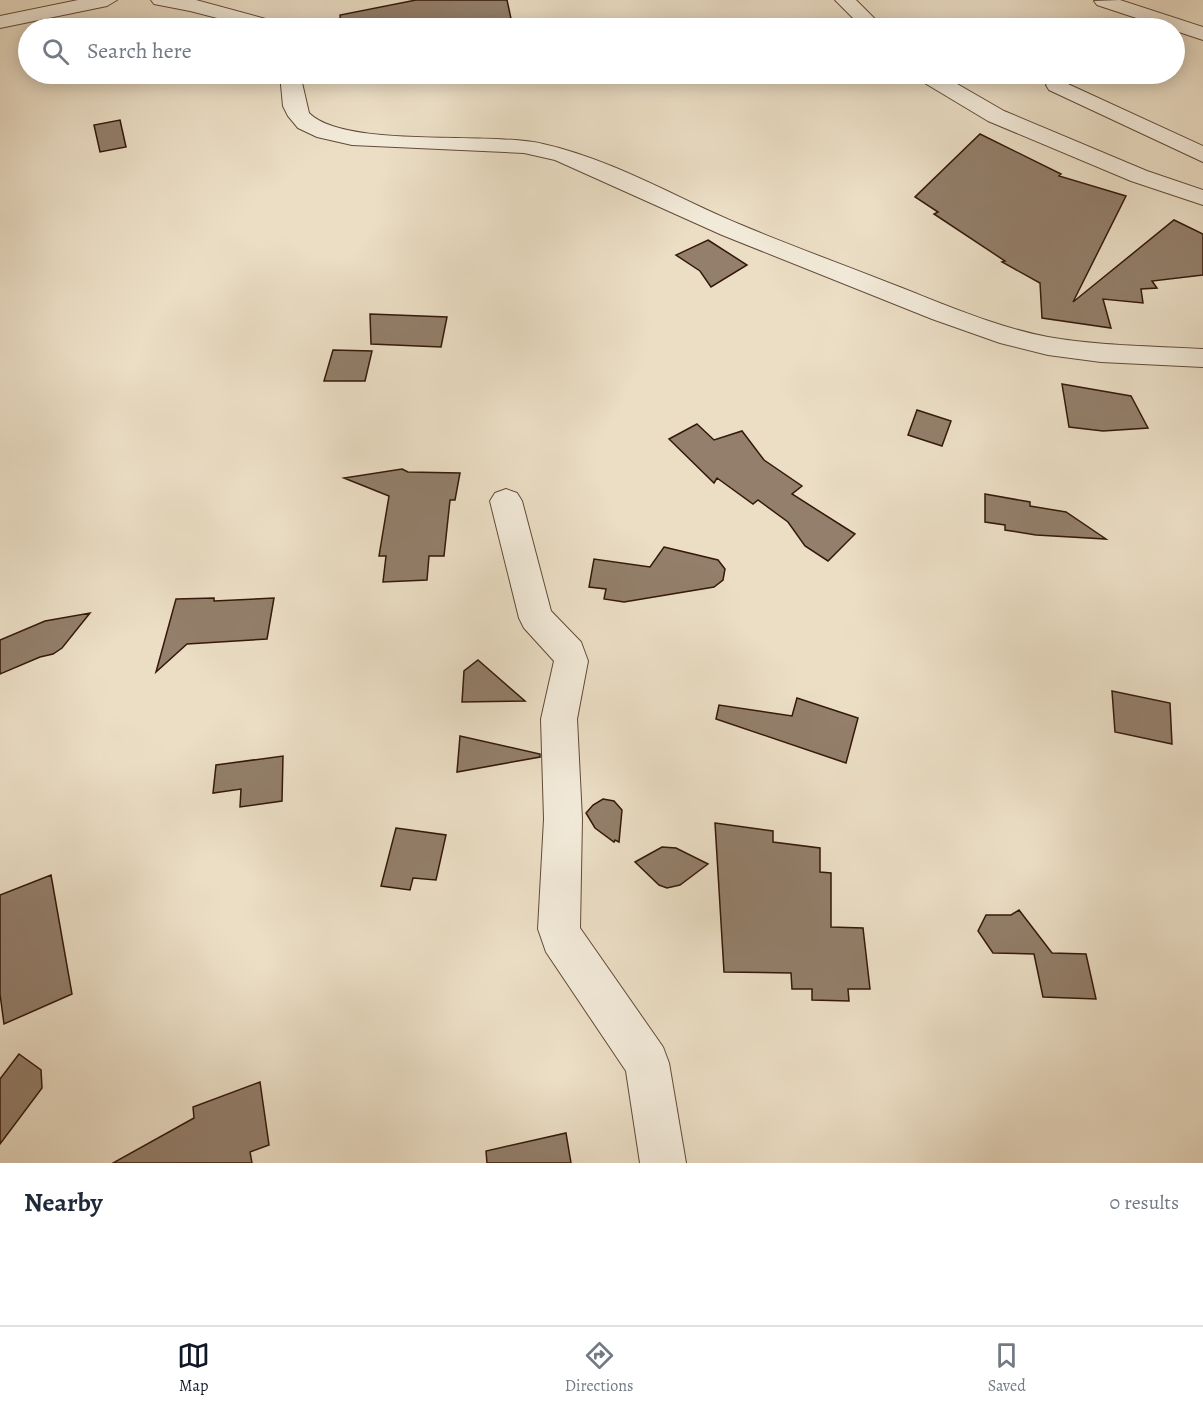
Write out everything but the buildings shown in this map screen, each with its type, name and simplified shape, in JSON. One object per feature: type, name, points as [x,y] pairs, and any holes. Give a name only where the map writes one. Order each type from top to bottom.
[{"type":"street","points":[[19,18],[107,0]]},
{"type":"street","points":[[161,0],[192,5],[240,18]]},
{"type":"street","points":[[846,0],[864,18]]},
{"type":"street","points":[[1104,1],[1155,18]]},
{"type":"street","points":[[0,22],[18,18]]},
{"type":"street","points":[[1185,28],[1203,34]]},
{"type":"street","points":[[291,84],[294,106],[299,116],[306,123],[325,132],[352,138],[392,141],[524,146],[563,155],[731,230],[941,313],[1010,337],[1048,346],[1101,353],[1203,358]]},
{"type":"street","points":[[943,84],[996,116],[1139,176],[1203,198]]},
{"type":"street","points":[[1057,85],[1203,155]]},
{"type":"street","points":[[506,501],[536,618],[569,652],[571,661],[559,719],[563,819],[559,929],[561,937],[647,1063],[663,1163]]}]
